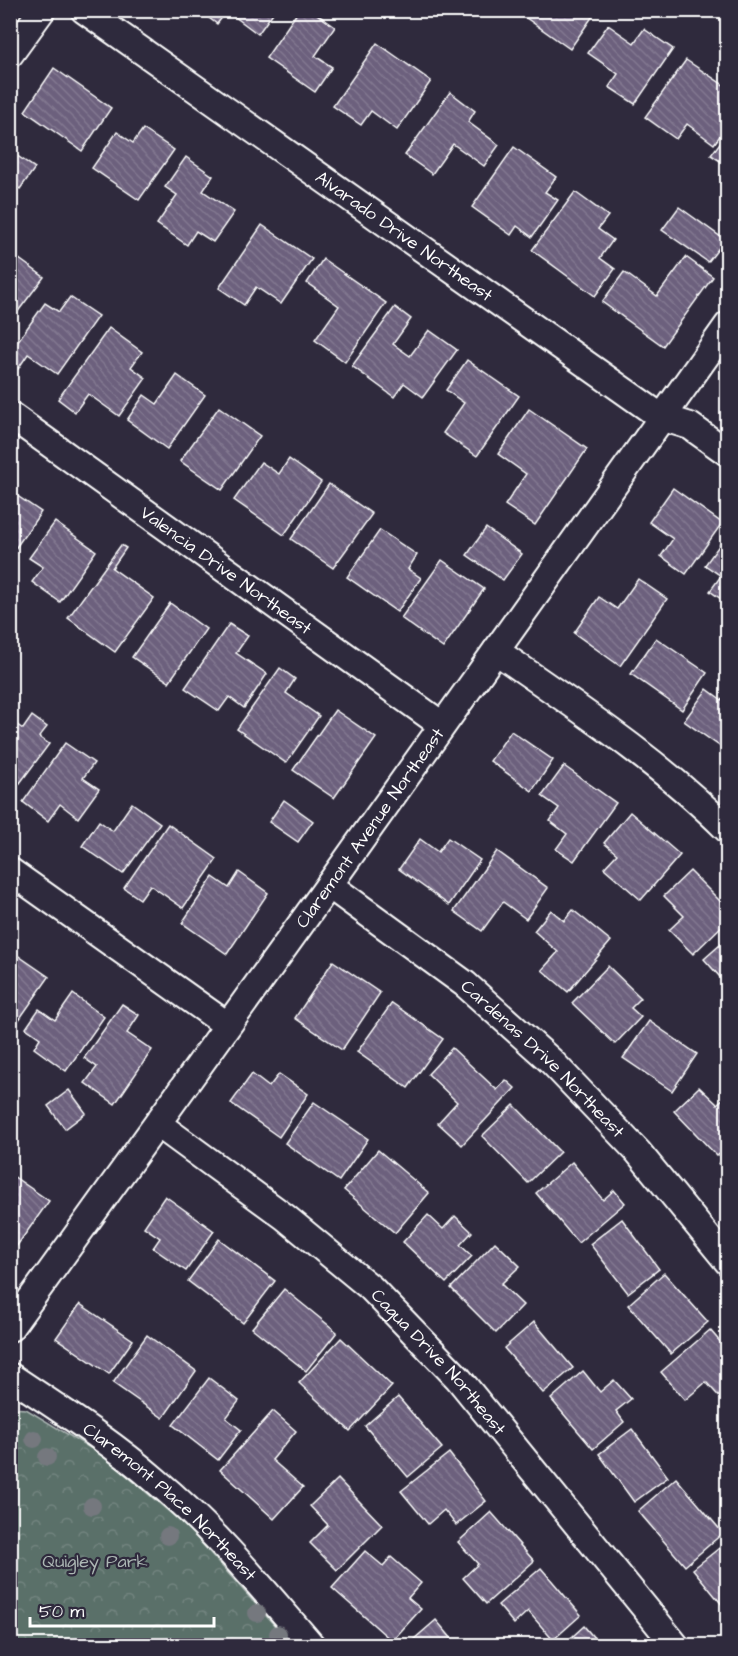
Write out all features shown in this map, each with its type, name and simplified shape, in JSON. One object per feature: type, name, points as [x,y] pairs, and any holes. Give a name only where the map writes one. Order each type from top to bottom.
[{"type":"street","points":[[10,54],[42,10]]},
{"type":"street","name":"Alvarado Drive Northeast","points":[[84,10],[661,417],[690,426],[728,453]]},
{"type":"street","name":"Claremont Avenue Northeast","points":[[10,1328],[728,325]]},
{"type":"street","name":"Valencia Drive Northeast","points":[[10,415],[442,726]]},
{"type":"street","points":[[496,651],[666,774],[728,830]]},
{"type":"street","points":[[10,871],[227,1025]]},
{"type":"street","name":"Cardenas Drive Northeast","points":[[329,885],[465,984],[551,1061],[638,1152],[728,1262]]},
{"type":"street","name":"Cagua Drive Northeast","points":[[158,1124],[285,1217],[371,1288],[458,1378],[676,1646]]},
{"type":"street","name":"Claremont Place Northeast","points":[[10,1376],[96,1434],[155,1480],[216,1536],[312,1646]]},
{"type":"green space","name":"Quigley Park","points":[[11,1408],[26,1409],[105,1457],[188,1528],[292,1645],[11,1645]]},
{"type":"building","points":[[202,10],[275,10],[258,34],[227,11],[217,24],[201,12]]},
{"type":"building","points":[[299,10],[311,10],[335,27],[315,56],[332,67],[315,92],[266,58]]},
{"type":"building","points":[[525,10],[597,10],[570,49],[522,15]]},
{"type":"building","points":[[608,25],[634,43],[644,29],[673,49],[635,104],[609,87],[618,74],[588,53]]},
{"type":"building","points":[[377,43],[431,81],[397,130],[371,111],[361,125],[333,106]]},
{"type":"building","points":[[686,60],[728,88],[728,101],[723,108],[728,111],[728,125],[714,144],[687,124],[676,139],[645,117]]},
{"type":"building","points":[[54,68],[111,108],[82,151],[25,111]]},
{"type":"building","points":[[450,92],[475,111],[468,122],[499,145],[484,166],[453,144],[432,174],[405,155]]},
{"type":"building","points":[[143,129],[174,150],[139,200],[92,168],[117,132],[133,143]]},
{"type":"building","points":[[728,132],[728,166],[711,155]]},
{"type":"building","points":[[514,147],[556,177],[545,192],[558,200],[532,237],[517,226],[511,235],[472,207]]},
{"type":"building","points":[[10,151],[35,168],[20,189],[10,182]]},
{"type":"building","points":[[186,157],[213,176],[203,191],[234,212],[213,242],[196,231],[187,245],[157,224],[177,195],[165,187]]},
{"type":"building","points":[[575,192],[608,216],[598,229],[613,240],[600,258],[615,269],[595,296],[532,250]]},
{"type":"building","points":[[679,207],[725,240],[708,262],[662,230]]},
{"type":"building","points":[[262,225],[312,259],[281,304],[256,287],[244,305],[219,288]]},
{"type":"building","points":[[15,256],[44,277],[10,322],[10,261]]},
{"type":"building","points":[[686,257],[713,277],[663,346],[602,302],[624,272],[657,296]]},
{"type":"building","points":[[323,259],[386,303],[345,362],[315,340],[339,306],[307,283]]},
{"type":"building","points":[[70,297],[98,316],[57,374],[28,354],[18,369],[10,363],[10,352],[45,303],[59,312]]},
{"type":"building","points":[[395,307],[411,319],[393,344],[410,356],[429,330],[457,350],[423,397],[404,383],[394,397],[352,366]]},
{"type":"building","points":[[109,328],[142,352],[131,367],[146,378],[119,416],[88,394],[75,412],[58,399]]},
{"type":"building","points":[[467,360],[519,396],[477,456],[443,433],[464,403],[446,390]]},
{"type":"building","points":[[177,375],[205,395],[167,449],[127,420],[144,395],[157,404]]},
{"type":"building","points":[[219,407],[260,436],[222,490],[180,461]]},
{"type":"building","points":[[529,409],[587,449],[535,525],[505,505],[526,474],[498,454]]},
{"type":"building","points":[[289,459],[321,482],[284,535],[234,500],[261,462],[279,474]]},
{"type":"building","points":[[329,484],[372,514],[333,568],[291,539]]},
{"type":"building","points":[[673,488],[722,523],[686,574],[661,556],[673,539],[649,522]]},
{"type":"building","points":[[10,491],[41,512],[10,556]]},
{"type":"building","points":[[55,522],[96,551],[60,602],[32,582],[43,567],[29,558]]},
{"type":"building","points":[[486,528],[522,554],[503,580],[467,555]]},
{"type":"building","points":[[380,530],[417,555],[408,569],[421,578],[397,612],[347,577]]},
{"type":"building","points":[[728,533],[728,604],[710,591],[721,576],[705,565]]},
{"type":"building","points":[[121,545],[126,548],[112,568],[154,598],[115,652],[68,618]]},
{"type":"building","points":[[442,560],[484,589],[443,648],[401,618]]},
{"type":"building","points":[[638,579],[667,599],[620,666],[574,633],[599,597],[617,609]]},
{"type":"building","points":[[170,603],[206,629],[169,682],[132,657]]},
{"type":"building","points":[[229,624],[248,636],[236,653],[267,674],[244,708],[229,697],[219,711],[185,688]]},
{"type":"building","points":[[656,638],[707,673],[682,710],[631,674]]},
{"type":"building","points":[[280,668],[295,679],[286,693],[319,716],[286,763],[237,729]]},
{"type":"building","points":[[707,689],[722,700],[728,692],[728,752],[684,721]]},
{"type":"building","points":[[335,710],[376,738],[334,798],[293,770]]},
{"type":"building","points":[[32,716],[47,727],[39,737],[49,744],[17,787],[10,782],[10,720],[23,729]]},
{"type":"building","points":[[511,731],[553,760],[532,791],[490,761]]},
{"type":"building","points":[[65,743],[94,763],[83,778],[99,789],[78,818],[60,804],[48,821],[23,802]]},
{"type":"building","points":[[564,766],[616,803],[574,861],[556,849],[567,834],[550,821],[559,808],[542,796]]},
{"type":"building","points":[[284,800],[313,821],[298,842],[269,822]]},
{"type":"building","points":[[132,803],[160,823],[123,874],[82,846],[99,821],[113,831]]},
{"type":"building","points":[[630,812],[680,855],[641,900],[604,868],[617,854],[604,843]]},
{"type":"building","points":[[168,824],[217,859],[183,908],[150,885],[140,899],[124,888]]},
{"type":"building","points":[[448,838],[480,860],[449,905],[399,869],[420,839],[438,852]]},
{"type":"building","points":[[497,851],[548,888],[526,919],[503,902],[482,931],[454,911]]},
{"type":"building","points":[[690,871],[728,909],[728,920],[693,954],[669,930],[684,916],[664,896]]},
{"type":"building","points":[[239,872],[268,893],[227,954],[182,923],[213,877],[229,888]]},
{"type":"building","points":[[551,910],[564,921],[573,910],[611,941],[568,992],[542,970],[558,952],[534,931]]},
{"type":"building","points":[[728,938],[728,986],[704,959]]},
{"type":"building","points":[[10,950],[49,977],[11,1031],[10,1030]]},
{"type":"building","points":[[333,961],[380,993],[342,1050],[295,1018]]},
{"type":"building","points":[[608,966],[641,998],[631,1008],[641,1017],[615,1044],[572,1003]]},
{"type":"building","points":[[73,994],[104,1017],[66,1071],[34,1048],[40,1038],[26,1028],[39,1009],[55,1020]]},
{"type":"building","points":[[392,1003],[443,1039],[408,1088],[357,1052]]},
{"type":"building","points":[[122,1004],[139,1015],[127,1033],[152,1050],[115,1104],[85,1083],[97,1067],[84,1058]]},
{"type":"building","points":[[649,1021],[697,1054],[672,1091],[623,1058]]},
{"type":"building","points":[[452,1048],[497,1090],[506,1080],[515,1088],[462,1145],[438,1123],[457,1102],[428,1074]]},
{"type":"building","points":[[252,1074],[269,1087],[279,1074],[308,1094],[279,1137],[231,1103]]},
{"type":"building","points":[[699,1087],[717,1104],[726,1096],[728,1098],[728,1147],[717,1156],[674,1111]]},
{"type":"building","points":[[69,1090],[86,1113],[65,1129],[48,1106]]},
{"type":"building","points":[[314,1102],[368,1139],[339,1181],[285,1143]]},
{"type":"building","points":[[514,1105],[560,1152],[528,1183],[482,1136]]},
{"type":"building","points":[[378,1150],[429,1193],[395,1233],[344,1190]]},
{"type":"building","points":[[728,1157],[728,1173],[719,1163]]},
{"type":"building","points":[[572,1162],[603,1200],[614,1190],[625,1203],[578,1243],[536,1193]]},
{"type":"building","points":[[10,1174],[49,1201],[11,1254],[10,1254]]},
{"type":"building","points":[[165,1196],[214,1231],[186,1271],[153,1248],[160,1238],[144,1227]]},
{"type":"building","points":[[428,1215],[443,1229],[455,1216],[472,1232],[460,1245],[472,1256],[446,1283],[403,1242]]},
{"type":"building","points":[[622,1219],[659,1269],[628,1293],[590,1244]]},
{"type":"building","points":[[219,1239],[275,1281],[243,1323],[188,1281]]},
{"type":"building","points":[[495,1242],[520,1266],[501,1284],[523,1305],[496,1333],[451,1288]]},
{"type":"building","points":[[664,1273],[708,1322],[671,1354],[628,1305]]},
{"type":"building","points":[[284,1289],[337,1332],[306,1371],[252,1328]]},
{"type":"building","points":[[80,1304],[133,1340],[109,1374],[56,1338]]},
{"type":"building","points":[[534,1322],[573,1368],[543,1393],[504,1348]]},
{"type":"building","points":[[710,1330],[728,1351],[728,1399],[724,1402],[706,1382],[685,1400],[661,1372]]},
{"type":"building","points":[[147,1335],[196,1371],[163,1418],[113,1383]]},
{"type":"building","points":[[341,1338],[392,1386],[350,1431],[299,1383]]},
{"type":"building","points":[[583,1371],[600,1392],[614,1380],[631,1399],[616,1411],[624,1422],[593,1449],[551,1399]]},
{"type":"building","points":[[209,1378],[239,1401],[226,1418],[241,1430],[218,1460],[173,1425]]},
{"type":"building","points":[[398,1397],[442,1448],[408,1477],[365,1426]]},
{"type":"building","points":[[273,1411],[296,1431],[272,1460],[303,1487],[274,1519],[220,1470]]},
{"type":"building","points":[[632,1429],[668,1477],[634,1502],[599,1454]]},
{"type":"building","points":[[728,1437],[728,1449],[721,1442]]},
{"type":"building","points":[[449,1453],[486,1501],[456,1525],[444,1510],[428,1524],[401,1491]]},
{"type":"building","points":[[676,1478],[723,1533],[685,1566],[638,1511]]},
{"type":"building","points":[[338,1479],[382,1525],[337,1570],[310,1543],[328,1525],[310,1506]]},
{"type":"building","points":[[491,1512],[534,1561],[486,1604],[463,1578],[478,1564],[458,1542]]},
{"type":"building","points":[[728,1541],[728,1612],[693,1569]]},
{"type":"building","points":[[365,1551],[383,1566],[391,1557],[421,1583],[408,1598],[421,1609],[392,1641],[332,1588]]},
{"type":"building","points":[[541,1568],[581,1615],[553,1640],[528,1611],[514,1624],[498,1605]]},
{"type":"building","points":[[436,1620],[458,1646],[406,1646]]},
{"type":"building","points":[[584,1626],[601,1646],[562,1646]]}]
